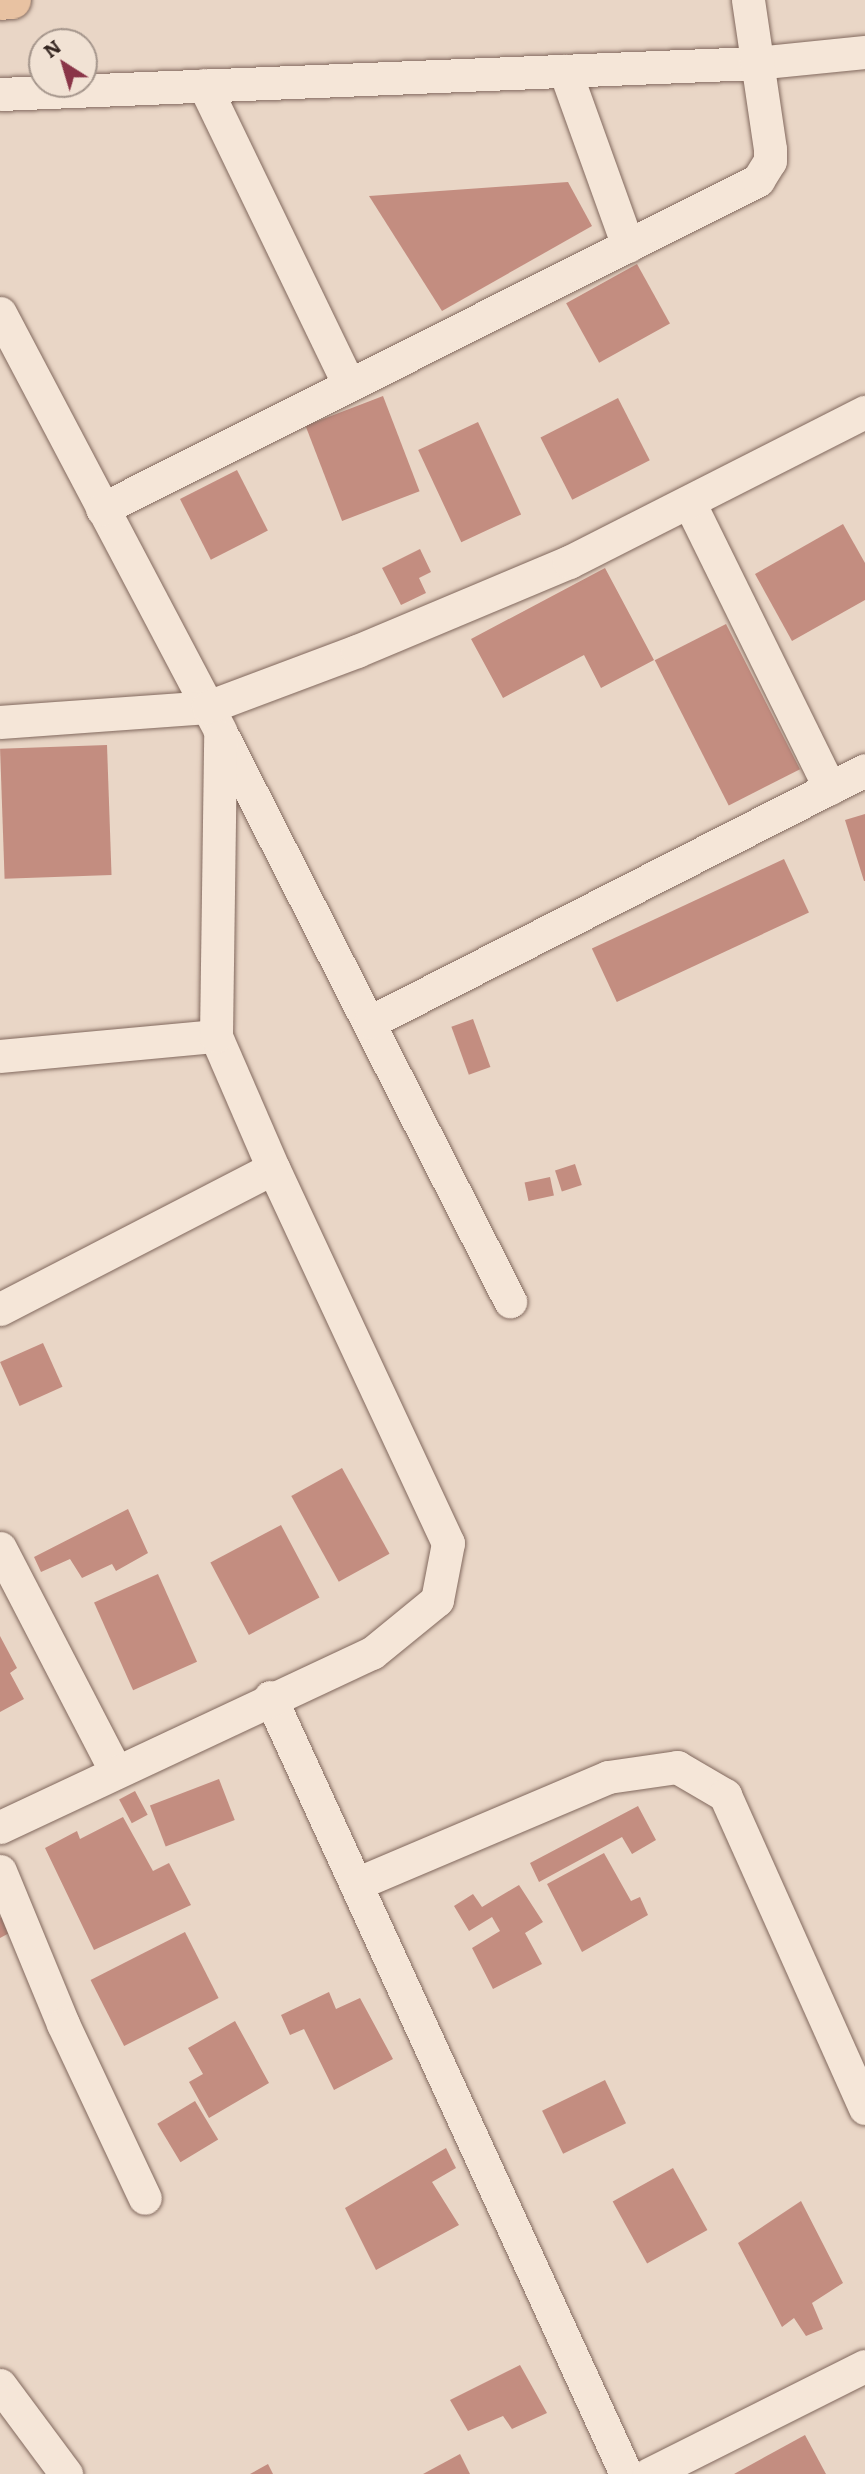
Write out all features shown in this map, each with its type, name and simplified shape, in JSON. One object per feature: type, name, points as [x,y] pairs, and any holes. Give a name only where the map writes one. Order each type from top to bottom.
[{"type":"main road","points":[[0,1],[12,0]]},
{"type":"street","points":[[102,509],[749,186],[765,171],[770,149],[755,63],[748,0]]},
{"type":"street","points":[[0,93],[755,63],[865,52]]},
{"type":"street","points":[[565,71],[628,246]]},
{"type":"street","points":[[204,85],[349,385]]},
{"type":"street","points":[[0,313],[214,719],[510,1301]]},
{"type":"street","points":[[0,722],[214,719],[357,652],[556,567],[865,412]]},
{"type":"street","points":[[689,502],[830,788]]},
{"type":"street","points":[[0,1828],[270,1697],[372,1653],[437,1600],[448,1543],[272,1168],[216,1036],[214,719]]},
{"type":"street","points":[[370,1022],[865,770]]},
{"type":"street","points":[[0,1056],[216,1036]]},
{"type":"street","points":[[0,1309],[272,1168]]},
{"type":"street","points":[[0,1548],[115,1770]]},
{"type":"street","points":[[270,1697],[626,2474]]},
{"type":"street","points":[[356,1884],[608,1777],[677,1767],[725,1795],[865,2108]]},
{"type":"street","points":[[0,1871],[63,2024],[145,2198]]},
{"type":"street","points":[[649,2474],[865,2366]]},
{"type":"street","points":[[0,2385],[66,2474]]},
{"type":"building","points":[[568,182],[592,226],[442,311],[369,196]]},
{"type":"building","points":[[637,264],[670,323],[599,363],[566,303]]},
{"type":"building","points":[[383,396],[420,491],[342,521],[306,426]]},
{"type":"building","points":[[618,398],[650,460],[572,500],[540,437]]},
{"type":"building","points":[[478,422],[521,514],[461,542],[418,450]]},
{"type":"building","points":[[237,470],[268,531],[211,560],[180,499]]},
{"type":"building","points":[[843,524],[865,563],[865,600],[792,641],[755,574]]},
{"type":"building","points":[[420,549],[431,572],[419,578],[426,593],[401,605],[382,568]]},
{"type":"building","points":[[605,568],[654,660],[601,688],[584,655],[503,698],[471,639]]},
{"type":"building","points":[[726,624],[800,769],[729,806],[655,660]]},
{"type":"building","points":[[107,745],[112,875],[5,879],[0,749]]},
{"type":"building","points":[[865,814],[865,881],[864,881],[845,820]]},
{"type":"building","points":[[784,859],[809,912],[617,1002],[592,949]]},
{"type":"building","points":[[473,1019],[490,1067],[469,1075],[451,1027]]},
{"type":"building","points":[[575,1164],[582,1185],[562,1191],[555,1170]]},
{"type":"building","points":[[550,1177],[554,1196],[529,1201],[525,1182]]},
{"type":"building","points":[[43,1343],[63,1387],[20,1406],[0,1362]]},
{"type":"building","points":[[342,1468],[390,1554],[339,1582],[291,1496]]},
{"type":"building","points":[[128,1509],[148,1553],[116,1571],[112,1564],[82,1578],[70,1559],[41,1572],[34,1557]]},
{"type":"building","points":[[281,1525],[319,1597],[249,1635],[210,1563]]},
{"type":"building","points":[[158,1574],[197,1662],[133,1690],[94,1602]]},
{"type":"building","points":[[0,1636],[17,1668],[10,1673],[24,1699],[0,1712]]},
{"type":"building","points":[[219,1779],[235,1820],[166,1847],[150,1806]]},
{"type":"building","points":[[135,1791],[148,1815],[132,1823],[119,1799]]},
{"type":"building","points":[[638,1806],[656,1840],[632,1854],[622,1837],[539,1882],[530,1863]]},
{"type":"building","points":[[123,1817],[153,1871],[169,1863],[191,1905],[94,1950],[45,1848],[77,1831],[80,1839]]},
{"type":"building","points":[[604,1853],[631,1901],[640,1897],[648,1915],[582,1952],[547,1884]]},
{"type":"building","points":[[519,1885],[543,1922],[525,1933],[542,1964],[493,1989],[472,1948],[500,1931],[492,1917],[469,1931],[454,1906],[473,1894],[482,1907]]},
{"type":"building","points":[[4,1915],[13,1931],[0,1938],[0,1918]]},
{"type":"building","points":[[185,1932],[219,1998],[124,2046],[91,1980]]},
{"type":"building","points":[[329,1992],[336,2009],[360,1998],[393,2059],[334,2090],[304,2029],[290,2035],[281,2015]]},
{"type":"building","points":[[235,2021],[269,2083],[209,2118],[189,2082],[203,2074],[188,2048]]},
{"type":"building","points":[[605,2080],[626,2123],[563,2154],[542,2111]]},
{"type":"building","points":[[195,2101],[218,2140],[180,2162],[157,2124]]},
{"type":"building","points":[[446,2148],[456,2168],[432,2182],[459,2225],[376,2270],[345,2208]]},
{"type":"building","points":[[673,2168],[707,2230],[647,2264],[613,2201]]},
{"type":"building","points":[[801,2201],[843,2283],[812,2303],[823,2329],[806,2336],[794,2318],[782,2327],[738,2243]]},
{"type":"building","points":[[520,2365],[547,2413],[512,2429],[503,2416],[468,2431],[450,2400]]},
{"type":"building","points":[[805,2435],[826,2474],[734,2474]]},
{"type":"building","points":[[460,2454],[470,2474],[423,2474]]},
{"type":"building","points":[[268,2464],[273,2474],[250,2474]]}]
